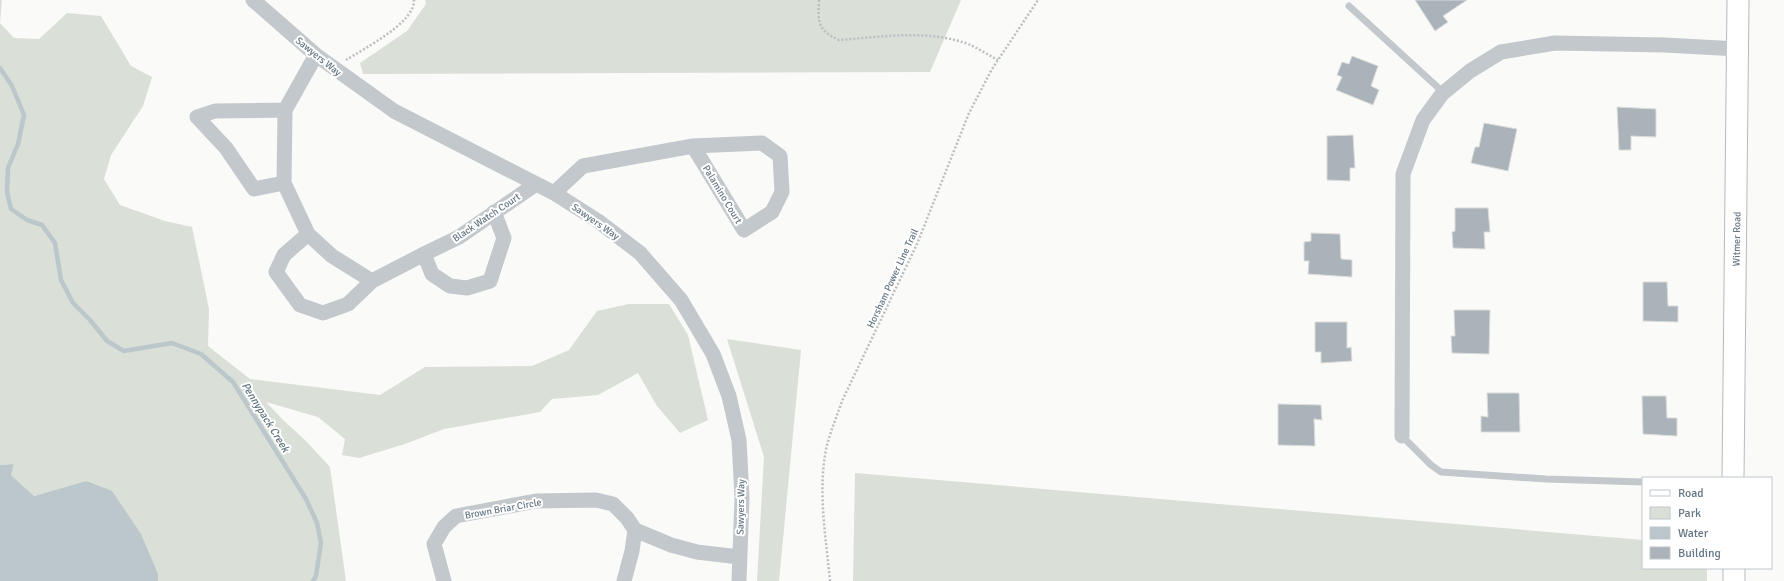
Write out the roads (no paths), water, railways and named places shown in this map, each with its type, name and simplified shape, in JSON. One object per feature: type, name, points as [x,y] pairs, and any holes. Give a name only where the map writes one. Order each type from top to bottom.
[{"type":"street","name":"Sawyers Way","points":[[253,0],[316,55],[394,112],[554,193],[598,221],[640,253],[681,300],[713,354],[729,396],[739,440],[742,498],[739,581]]},
{"type":"street","name":"Witmer Road","points":[[1733,477],[1738,0]]},
{"type":"street","points":[[1402,436],[1403,174],[1423,120],[1444,93],[1470,71],[1501,52],[1555,43],[1665,45],[1738,49]]},
{"type":"street","points":[[316,55],[285,110],[284,182],[308,234],[332,256],[372,281]]},
{"type":"street","points":[[284,182],[254,189],[226,148],[197,118],[215,111],[285,110]]},
{"type":"street","name":"Palamino Court","points":[[554,193],[583,166],[693,146],[762,142],[780,156],[782,192],[772,212],[744,230],[693,146]]},
{"type":"street","name":"Black Watch Court","points":[[308,234],[284,255],[276,272],[300,305],[323,313],[348,304],[372,281],[459,237],[536,184]]},
{"type":"street","points":[[424,254],[432,274],[450,286],[467,288],[490,281],[504,238],[494,212]]},
{"type":"street","name":"Brown Briar Circle","points":[[444,581],[434,544],[444,527],[456,516],[536,500],[596,500],[613,504],[627,518],[635,530]]},
{"type":"street","points":[[624,581],[632,550],[635,530],[671,545],[697,552],[739,556]]},
{"type":"street","points":[[1734,569],[1734,581]]},
{"type":"lane","points":[[1349,6],[1444,93]]},
{"type":"lane","points":[[1402,436],[1431,466],[1441,472],[1523,478],[1642,482]]},
{"type":"water","points":[[14,464],[11,475],[34,496],[86,481],[112,491],[141,534],[158,574],[158,581],[0,581],[0,465]]},
{"type":"waterway","name":"Pennypack Creek","points":[[0,68],[12,86],[24,115],[18,144],[8,168],[7,192],[11,209],[27,220],[42,225],[55,243],[61,280],[73,303],[90,320],[107,341],[124,351],[172,343],[201,354],[233,382],[306,499],[317,523],[321,543],[316,576],[313,581]]}]
